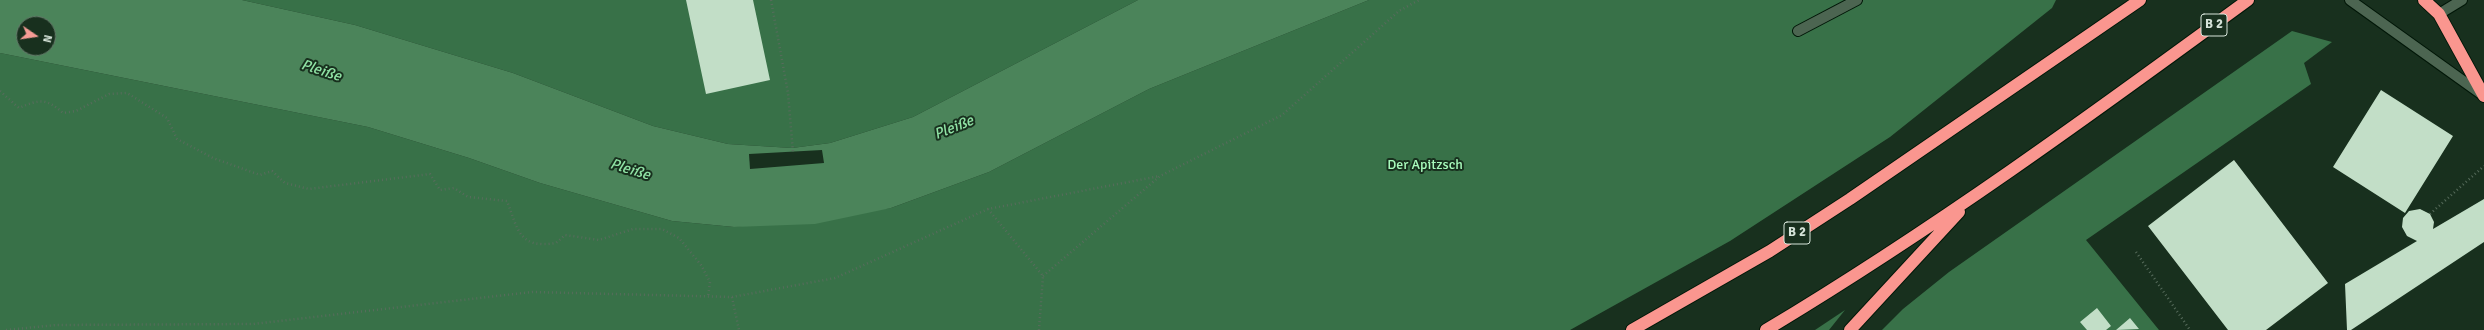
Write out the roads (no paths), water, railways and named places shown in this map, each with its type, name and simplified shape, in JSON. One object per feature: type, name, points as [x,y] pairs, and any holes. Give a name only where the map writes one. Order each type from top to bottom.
[{"type":"highway","name":"B 2","points":[[1632,330],[1770,251],[1830,212],[2140,0]]},
{"type":"highway","name":"B 2","points":[[1766,330],[1839,286],[1974,196],[2248,0]]},
{"type":"highway","points":[[2424,0],[2439,14],[2484,96]]},
{"type":"highway","points":[[1850,330],[1974,196]]},
{"type":"main road","points":[[1798,31],[1856,0]]},
{"type":"main road","points":[[2350,0],[2484,96]]},
{"type":"main road","points":[[2439,14],[2462,0]]},
{"type":"water","name":"Pleiße","points":[[0,0],[242,0],[355,25],[513,73],[653,126],[728,144],[792,148],[830,143],[913,117],[1138,0],[1369,0],[1149,89],[989,172],[891,208],[815,224],[734,227],[672,221],[540,183],[469,158],[368,127],[0,53]]},
{"type":"park label","name":"Der Apitzsch","points":[[1425,165]]}]
